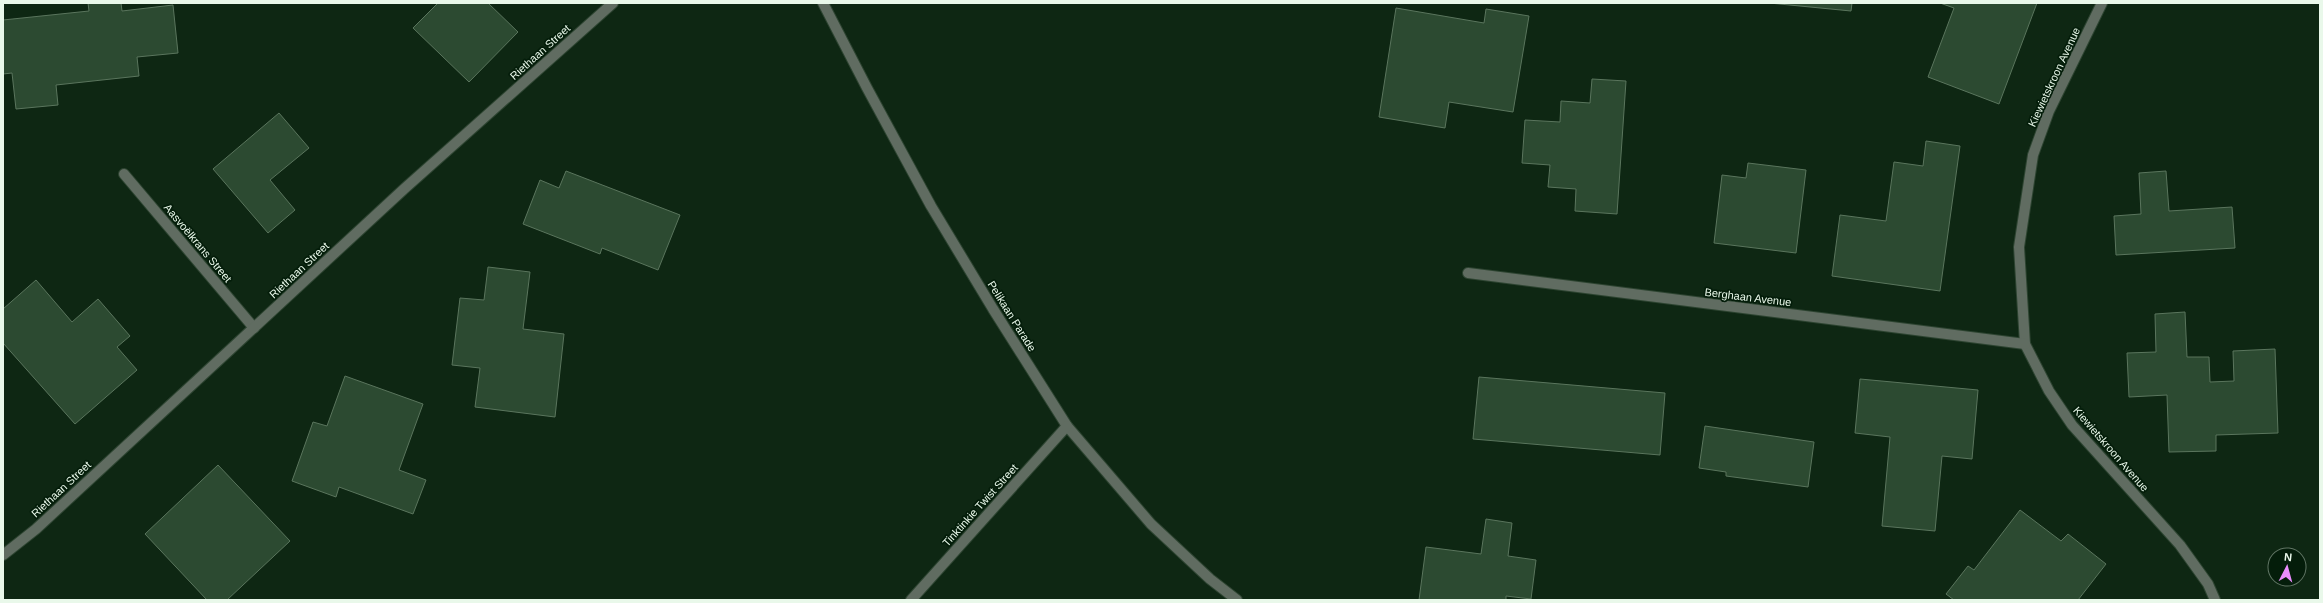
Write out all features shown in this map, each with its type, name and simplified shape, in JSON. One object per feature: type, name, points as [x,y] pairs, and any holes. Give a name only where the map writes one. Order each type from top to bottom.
[{"type":"street","name":"Pelikaan Parade","points":[[823,3],[931,206],[992,309],[1067,426],[1151,524],[1210,579],[1237,600]]},
{"type":"street","name":"Kiewietskroon Avenue","points":[[2102,3],[2049,111],[2032,155],[2019,247],[2025,344],[2048,391],[2072,425],[2180,545],[2208,584],[2215,600]]},
{"type":"street","name":"Riethaan Street","points":[[3,555],[36,529],[404,189],[606,5]]},
{"type":"street","name":"Aasvoëlkrans Street","points":[[124,174],[254,328]]},
{"type":"street","name":"Berghaan Avenue","points":[[1468,273],[2025,344]]},
{"type":"street","name":"Tinktinkie Twist Street","points":[[912,600],[1067,426]]},
{"type":"building","points":[[88,3],[121,3],[122,11],[173,5],[178,53],[137,57],[139,76],[56,85],[58,105],[16,109],[12,73],[3,74],[3,20],[89,11]]},
{"type":"building","points":[[438,3],[488,3],[518,32],[469,82],[413,28]]},
{"type":"building","points":[[1769,3],[1852,3],[1851,11]]},
{"type":"building","points":[[1940,3],[2037,3],[1999,104],[1928,77],[1954,8]]},
{"type":"building","points":[[1396,8],[1484,23],[1486,9],[1529,16],[1513,112],[1449,102],[1445,128],[1379,117]]},
{"type":"building","points":[[1592,79],[1626,81],[1617,214],[1575,211],[1576,189],[1548,187],[1550,165],[1522,163],[1525,120],[1560,122],[1561,101],[1590,103]]},
{"type":"building","points":[[279,113],[309,148],[270,180],[295,210],[268,233],[213,169]]},
{"type":"building","points":[[1926,141],[1960,146],[1940,291],[1832,276],[1840,215],[1886,221],[1894,162],[1923,166]]},
{"type":"building","points":[[1748,163],[1806,170],[1796,253],[1714,243],[1722,175],[1746,178]]},
{"type":"building","points":[[566,171],[680,215],[658,270],[602,248],[600,254],[523,224],[540,180],[559,188]]},
{"type":"building","points":[[2166,171],[2169,211],[2232,207],[2235,248],[2116,255],[2114,216],[2141,214],[2139,173]]},
{"type":"building","points":[[488,267],[530,272],[523,329],[564,334],[555,417],[475,407],[480,368],[452,365],[460,298],[484,300]]},
{"type":"building","points":[[36,280],[72,322],[98,299],[130,336],[117,347],[137,370],[75,424],[3,343],[3,309]]},
{"type":"building","points":[[2185,312],[2187,357],[2209,357],[2210,382],[2234,381],[2233,351],[2275,349],[2278,433],[2216,435],[2216,451],[2169,452],[2167,395],[2129,397],[2127,353],[2156,352],[2155,314]]},
{"type":"building","points":[[345,376],[423,404],[399,470],[426,480],[413,514],[339,487],[336,497],[292,481],[313,422],[327,426]]},
{"type":"building","points":[[1479,377],[1665,393],[1660,455],[1473,439]]},
{"type":"building","points":[[1860,379],[1978,390],[1972,459],[1942,456],[1935,531],[1882,526],[1890,437],[1855,433]]},
{"type":"building","points":[[1705,426],[1814,442],[1808,487],[1726,476],[1726,472],[1699,468]]},
{"type":"building","points":[[218,465],[290,541],[227,600],[207,600],[145,534]]},
{"type":"building","points":[[2020,510],[2061,541],[2068,534],[2106,564],[2078,600],[1954,600],[1946,594],[1968,566],[1974,570]]},
{"type":"building","points":[[1486,519],[1512,523],[1508,556],[1536,560],[1531,599],[1506,596],[1506,600],[1419,600],[1426,547],[1481,554]]}]
